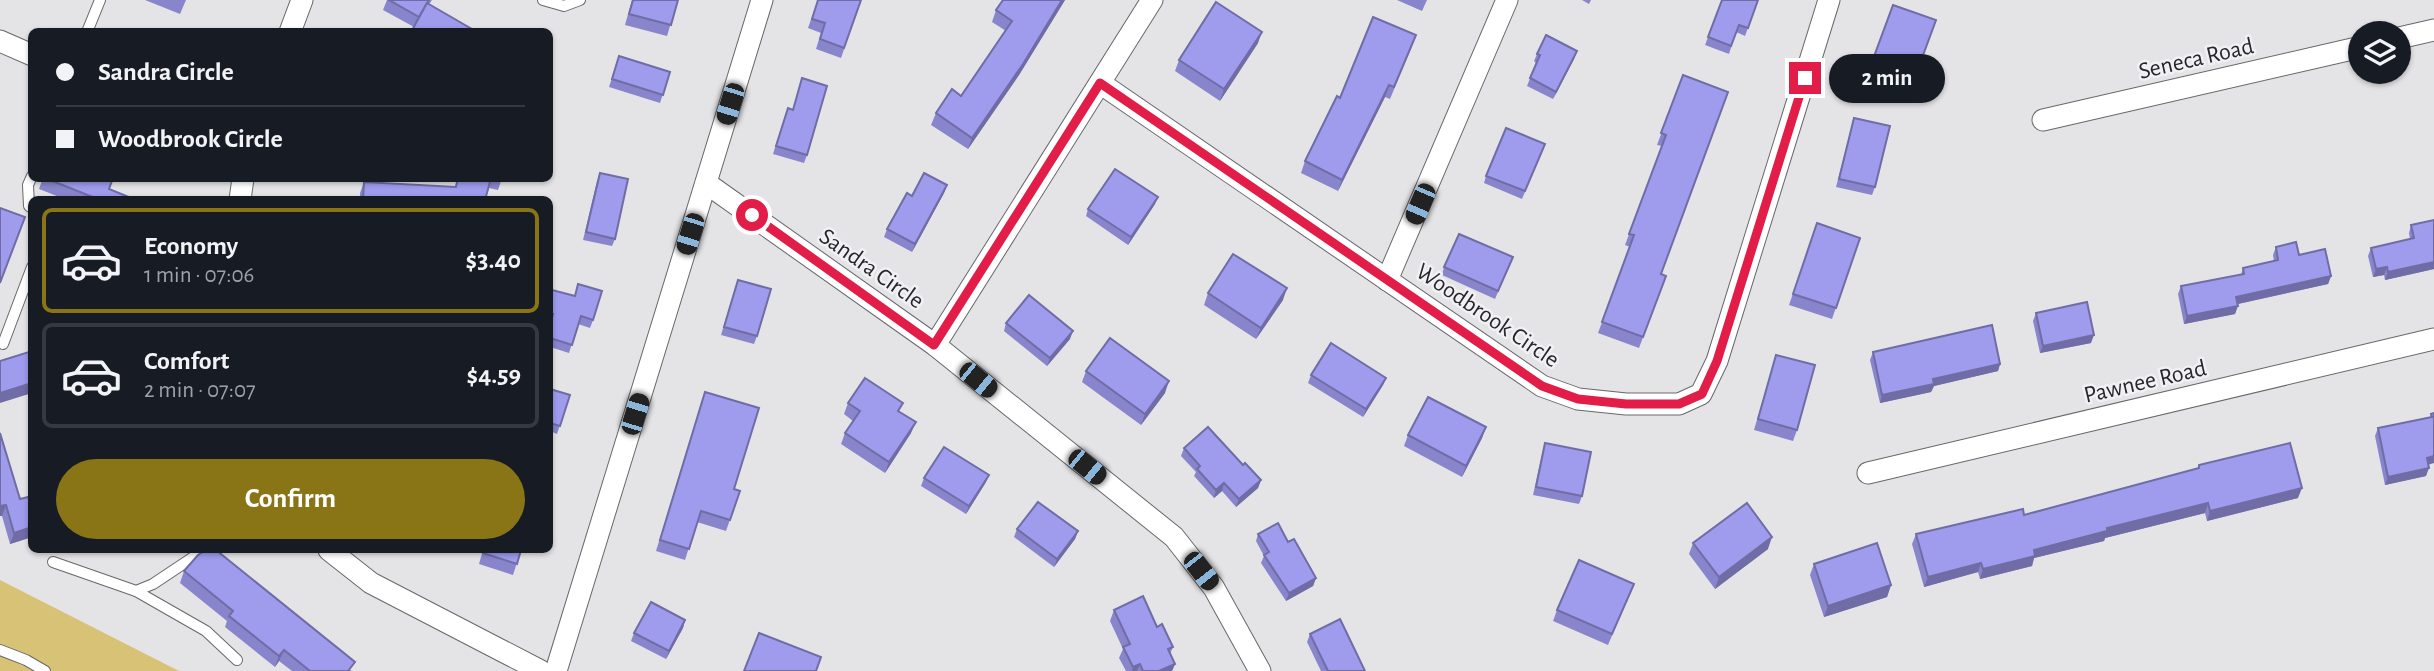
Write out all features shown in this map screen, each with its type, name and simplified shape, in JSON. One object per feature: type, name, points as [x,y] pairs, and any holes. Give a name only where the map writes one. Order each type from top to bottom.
[{"type":"street","points":[[292,28],[302,0]]},
{"type":"street","points":[[556,671],[762,0]]},
{"type":"street","points":[[934,345],[1152,0]]},
{"type":"street","points":[[1387,280],[1507,0]]},
{"type":"street","name":"Woodbrook Circle","points":[[1100,83],[1542,386],[1578,399],[1626,404],[1679,404],[1702,394],[1717,361],[1829,0]]},
{"type":"street","points":[[2411,35],[2434,30]]},
{"type":"street","points":[[0,41],[28,53]]},
{"type":"street","name":"Seneca Road","points":[[2043,120],[2348,50]]},
{"type":"street","name":"Sandra Circle","points":[[706,183],[934,345],[1174,537],[1214,588],[1260,671]]},
{"type":"street","name":"Pawnee Road","points":[[1868,473],[2434,339]]},
{"type":"street","points":[[335,553],[371,583],[541,671]]},
{"type":"lane","points":[[89,28],[100,0]]},
{"type":"lane","points":[[543,0],[564,6],[580,0]]},
{"type":"lane","points":[[3,344],[28,278]]},
{"type":"lane","points":[[136,591],[153,584],[200,553]]},
{"type":"lane","points":[[53,562],[136,591],[206,631],[237,660]]},
{"type":"lane","points":[[0,650],[45,671]]},
{"type":"shaded area","points":[[0,580],[179,671],[0,671]]},
{"type":"building","points":[[389,0],[429,0],[419,17]]},
{"type":"building","points":[[633,0],[678,0],[671,25],[629,14]]},
{"type":"building","points":[[818,0],[861,0],[844,48],[820,39],[825,23],[812,19]]},
{"type":"building","points":[[1003,0],[1062,0],[1023,64],[972,138],[936,113],[952,89],[961,96],[1012,21],[996,10]]},
{"type":"building","points":[[1722,0],[1758,0],[1748,28],[1739,25],[1731,46],[1708,37]]},
{"type":"building","points":[[1216,2],[1262,32],[1224,89],[1179,60]]},
{"type":"building","points":[[427,3],[470,28],[413,28]]},
{"type":"building","points":[[1893,5],[1936,20],[1915,77],[1872,62]]},
{"type":"building","points":[[1373,17],[1416,35],[1394,87],[1389,85],[1342,180],[1305,161],[1337,96],[1340,98]]},
{"type":"building","points":[[1546,35],[1577,51],[1556,92],[1530,78]]},
{"type":"building","points":[[619,56],[670,72],[663,95],[612,79]]},
{"type":"building","points":[[1683,75],[1728,92],[1661,274],[1666,276],[1643,337],[1602,322],[1634,235],[1629,234],[1666,135],[1661,133]]},
{"type":"building","points":[[802,78],[827,86],[807,155],[776,146],[788,108],[793,110]]},
{"type":"building","points":[[1854,118],[1890,126],[1875,187],[1839,179]]},
{"type":"building","points":[[1506,128],[1545,144],[1525,191],[1486,176]]},
{"type":"building","points":[[1115,169],[1158,197],[1131,237],[1088,209]]},
{"type":"building","points":[[600,173],[628,179],[615,239],[586,232]]},
{"type":"building","points":[[924,173],[947,185],[915,244],[887,229],[907,193],[912,196]]},
{"type":"building","points":[[55,182],[112,182],[109,189],[126,196],[90,196]]},
{"type":"building","points":[[364,182],[456,187],[457,182],[490,182],[486,196],[363,196]]},
{"type":"building","points":[[0,208],[25,217],[0,283]]},
{"type":"building","points":[[2434,220],[2434,262],[2388,272],[2387,267],[2376,269],[2371,248],[2414,238],[2411,225]]},
{"type":"building","points":[[1817,223],[1860,238],[1836,308],[1793,294]]},
{"type":"building","points":[[1459,234],[1513,257],[1498,291],[1444,267]]},
{"type":"building","points":[[2296,242],[2299,255],[2325,249],[2331,276],[2236,297],[2238,306],[2187,316],[2181,286],[2244,274],[2243,268],[2278,260],[2276,247]]},
{"type":"building","points":[[1233,254],[1287,288],[1261,328],[1208,293]]},
{"type":"building","points":[[738,280],[771,289],[757,336],[724,327]]},
{"type":"building","points":[[578,284],[602,291],[593,320],[581,316],[572,345],[553,339],[553,290],[575,296]]},
{"type":"building","points":[[1029,295],[1073,331],[1050,358],[1006,323]]},
{"type":"building","points":[[2087,302],[2094,335],[2043,346],[2036,313]]},
{"type":"building","points":[[1992,325],[2000,364],[1933,379],[1934,384],[1882,395],[1873,352]]},
{"type":"building","points":[[1110,338],[1169,381],[1145,414],[1086,371]]},
{"type":"building","points":[[1331,343],[1386,378],[1366,409],[1311,375]]},
{"type":"building","points":[[28,352],[28,384],[0,393],[0,361]]},
{"type":"building","points":[[1776,355],[1815,365],[1797,430],[1758,419]]},
{"type":"building","points":[[865,378],[903,403],[898,411],[916,422],[889,462],[845,433],[860,411],[848,403]]},
{"type":"building","points":[[553,390],[570,395],[560,426],[553,424]]},
{"type":"building","points":[[705,392],[759,408],[734,489],[740,491],[730,520],[701,511],[689,549],[660,540]]},
{"type":"building","points":[[1428,397],[1486,427],[1466,466],[1408,435]]},
{"type":"building","points":[[2434,413],[2434,456],[2427,458],[2429,468],[2388,477],[2378,428],[2432,417],[2431,414]]},
{"type":"building","points":[[1208,427],[1243,465],[1245,463],[1261,480],[1239,499],[1224,483],[1216,490],[1197,469],[1200,466],[1184,448]]},
{"type":"building","points":[[0,433],[20,499],[28,497],[28,528],[14,533],[6,505],[0,506]]},
{"type":"building","points":[[1545,443],[1591,452],[1582,496],[1536,487]]},
{"type":"building","points":[[2290,443],[2302,488],[2210,511],[2208,503],[2107,528],[2107,531],[2034,550],[2035,556],[1983,569],[1981,563],[1928,577],[1916,534],[2023,509],[2024,515],[2199,468],[2199,465]]},
{"type":"building","points":[[944,447],[989,475],[969,506],[924,478]]},
{"type":"building","points":[[1038,502],[1078,531],[1057,559],[1017,529]]},
{"type":"building","points":[[1747,503],[1772,537],[1719,577],[1693,543]]},
{"type":"building","points":[[1278,523],[1288,542],[1294,539],[1316,578],[1289,593],[1264,555],[1269,552],[1258,534]]},
{"type":"building","points":[[1877,543],[1891,585],[1828,606],[1814,564]]},
{"type":"building","points":[[220,553],[355,662],[348,671],[310,671],[284,650],[279,656],[229,616],[233,611],[184,571],[198,555]]},
{"type":"building","points":[[483,553],[520,553],[517,564]]},
{"type":"building","points":[[1579,560],[1634,584],[1612,634],[1557,610]]},
{"type":"building","points":[[1143,596],[1157,627],[1162,624],[1173,647],[1168,649],[1175,664],[1159,671],[1143,671],[1140,664],[1133,667],[1123,647],[1130,644],[1114,610]]},
{"type":"building","points":[[651,602],[685,620],[669,651],[634,633]]},
{"type":"building","points":[[1340,619],[1365,671],[1328,671],[1310,634]]},
{"type":"building","points":[[759,633],[821,657],[816,671],[744,671]]},
{"type":"route","points":[[752,215],[934,345],[1100,83],[1542,386],[1578,399],[1626,404],[1679,404],[1702,394],[1717,361],[1805,78]]}]
